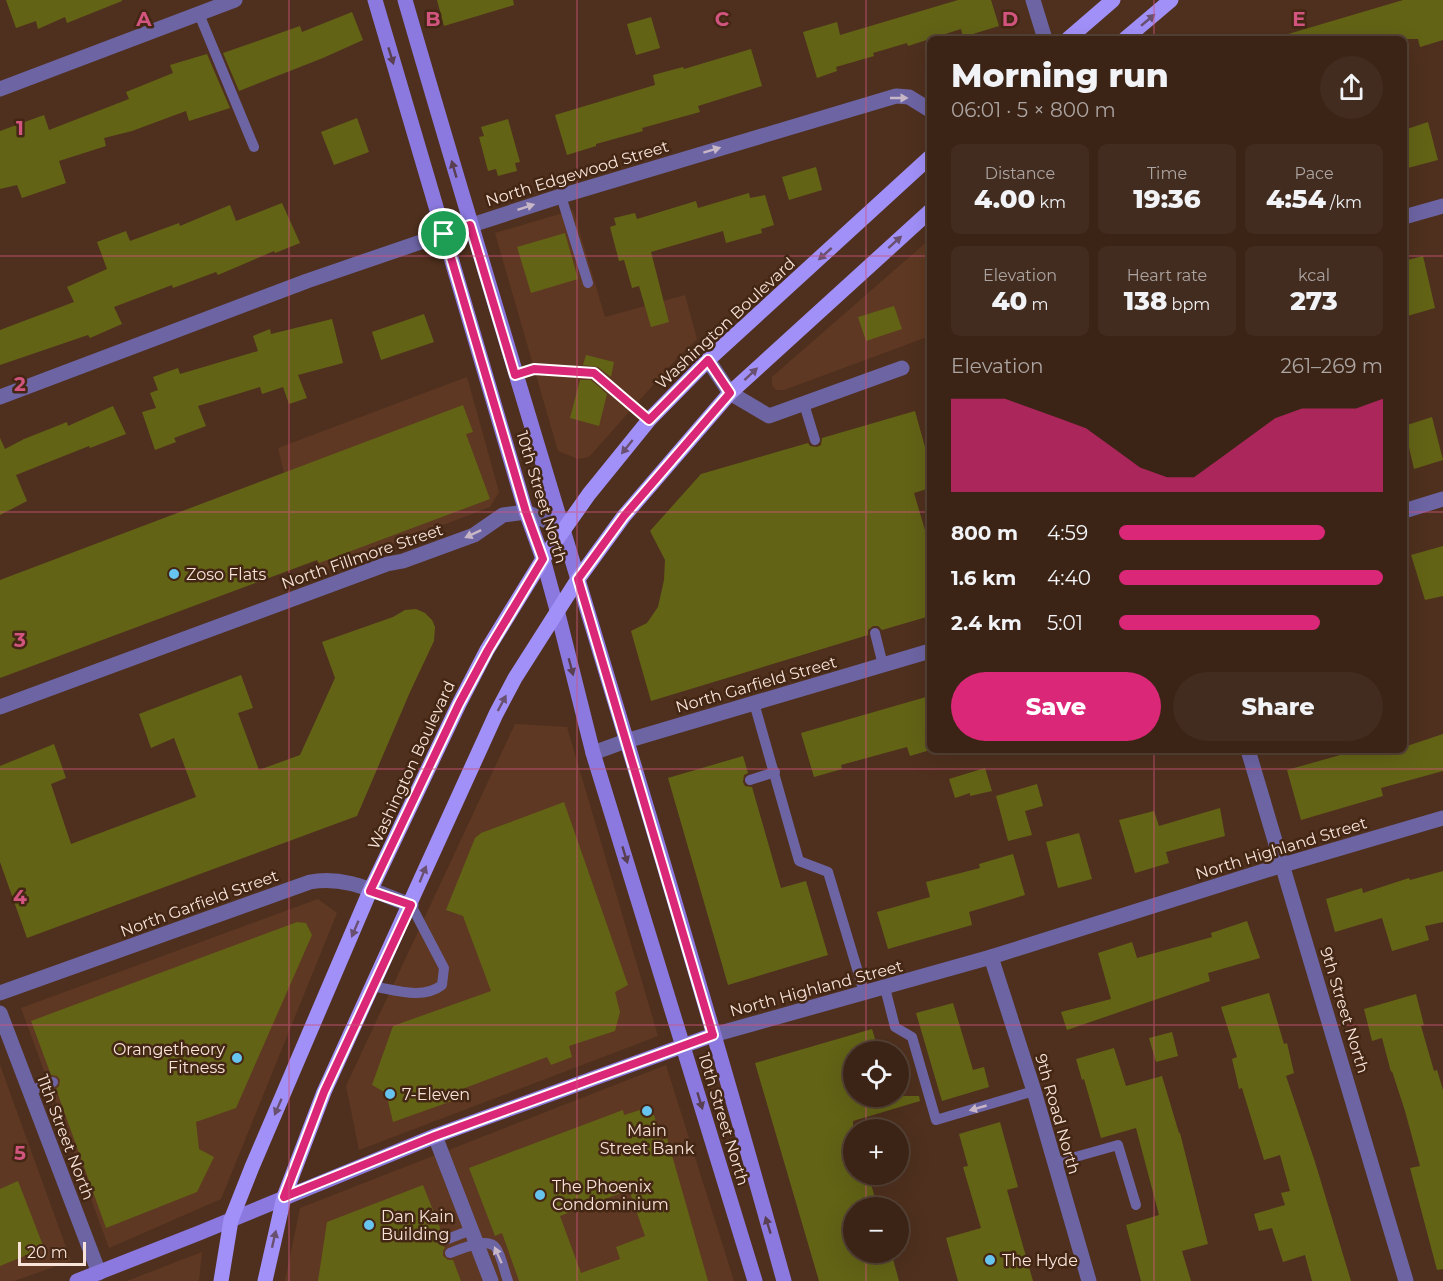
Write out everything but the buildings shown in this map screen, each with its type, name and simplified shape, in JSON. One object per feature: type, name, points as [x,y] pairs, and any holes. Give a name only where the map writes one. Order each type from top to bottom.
[{"type":"main road","name":"10th Street North","points":[[375,0],[526,512],[543,559],[593,753],[755,1281]]},
{"type":"main road","name":"10th Street North","points":[[405,0],[784,1281]]},
{"type":"main road","points":[[1071,36],[1113,0]]},
{"type":"main road","points":[[1129,36],[1171,0]]},
{"type":"main road","name":"Washington Boulevard","points":[[221,1281],[231,1220],[370,891],[459,704],[488,650],[543,559],[563,528],[649,420],[708,360],[927,160]]},
{"type":"main road","points":[[265,1281],[284,1197],[324,1092],[496,714],[515,678],[557,610],[624,516],[730,393],[927,214]]},
{"type":"main road","name":"North Highland Street","points":[[77,1281],[435,1136],[713,1035]]},
{"type":"street","points":[[0,89],[235,0]]},
{"type":"street","points":[[1033,0],[1044,36]]},
{"type":"street","name":"North Edgewood Street","points":[[0,397],[307,281],[561,196],[896,96],[909,97],[927,108]]},
{"type":"street","points":[[1407,216],[1443,206]]},
{"type":"street","points":[[708,360],[730,393],[769,416],[902,368]]},
{"type":"street","points":[[1407,510],[1443,499]]},
{"type":"street","points":[[526,512],[563,528]]},
{"type":"street","name":"North Fillmore Street","points":[[0,707],[387,564],[403,561],[474,535],[503,515],[526,512]]},
{"type":"street","name":"North Garfield Street","points":[[593,753],[626,741],[927,652]]},
{"type":"street","name":"9th Street North","points":[[1249,753],[1406,1281]]},
{"type":"street","name":"North Highland Street","points":[[713,1035],[991,957],[1283,865],[1443,818]]},
{"type":"street","name":"North Garfield Street","points":[[0,993],[310,882],[333,879],[346,881],[411,905]]},
{"type":"street","name":"9th Road North","points":[[991,957],[1034,1091],[1089,1281]]},
{"type":"street","name":"11th Street North","points":[[0,1013],[99,1273]]},
{"type":"street","points":[[435,1136],[491,1281]]},
{"type":"lane","points":[[199,14],[254,147]]},
{"type":"lane","points":[[561,196],[588,284]]},
{"type":"lane","points":[[515,375],[534,369],[594,373],[649,420]]},
{"type":"lane","points":[[804,404],[815,440]]},
{"type":"lane","points":[[875,633],[883,665]]},
{"type":"lane","points":[[754,703],[799,861],[828,872],[864,992]]},
{"type":"lane","points":[[750,780],[775,772]]},
{"type":"lane","points":[[372,986],[420,994],[434,991],[442,985],[444,968],[411,905]]},
{"type":"lane","points":[[885,988],[895,1027],[912,1037],[936,1120],[1034,1091]]},
{"type":"lane","points":[[30,1091],[53,1082]]},
{"type":"lane","points":[[1054,1163],[1118,1144],[1136,1204]]},
{"type":"lane","points":[[445,1240],[474,1236],[495,1247],[508,1281]]},
{"type":"lane","points":[[450,1253],[474,1236]]},
{"type":"shaded area","points":[[573,210],[605,317],[685,295],[697,339],[678,357],[589,457],[578,459],[558,451],[495,233]]},
{"type":"shaded area","points":[[927,242],[927,337],[784,390],[776,390],[772,385],[772,377]]},
{"type":"shaded area","points":[[467,377],[499,492],[490,507],[321,572],[284,472],[278,448]]},
{"type":"shaded area","points":[[515,724],[567,727],[658,1036],[359,1150],[346,1086]]},
{"type":"shaded area","points":[[318,899],[337,913],[221,1199],[109,1248],[21,1008]]},
{"type":"shaded area","points":[[0,1065],[71,1261],[14,1281],[0,1281]]},
{"type":"shaded area","points":[[666,1065],[734,1281],[285,1281],[300,1208]]},
{"type":"shaded area","points":[[202,1252],[199,1281],[127,1281]]},
{"type":"place","name":"Zoso Flats","points":[[174,574]]},
{"type":"place","name":"Orangetheory Fitness","points":[[237,1058]]},
{"type":"place","name":"7-Eleven","points":[[390,1094]]},
{"type":"place","name":"Main Street Bank","points":[[647,1111]]},
{"type":"place","name":"The Phoenix Condominium","points":[[540,1195]]},
{"type":"place","name":"Dan Kain Building","points":[[369,1225]]},
{"type":"place","name":"The Hyde","points":[[990,1260]]},
{"type":"route","points":[[470,225],[515,375],[534,369],[594,373],[649,420],[708,360],[730,393],[624,516],[578,579],[713,1035],[435,1136],[284,1197],[324,1092],[411,905],[370,891],[459,704],[488,650],[543,559],[526,512],[444,234],[470,225]]}]
